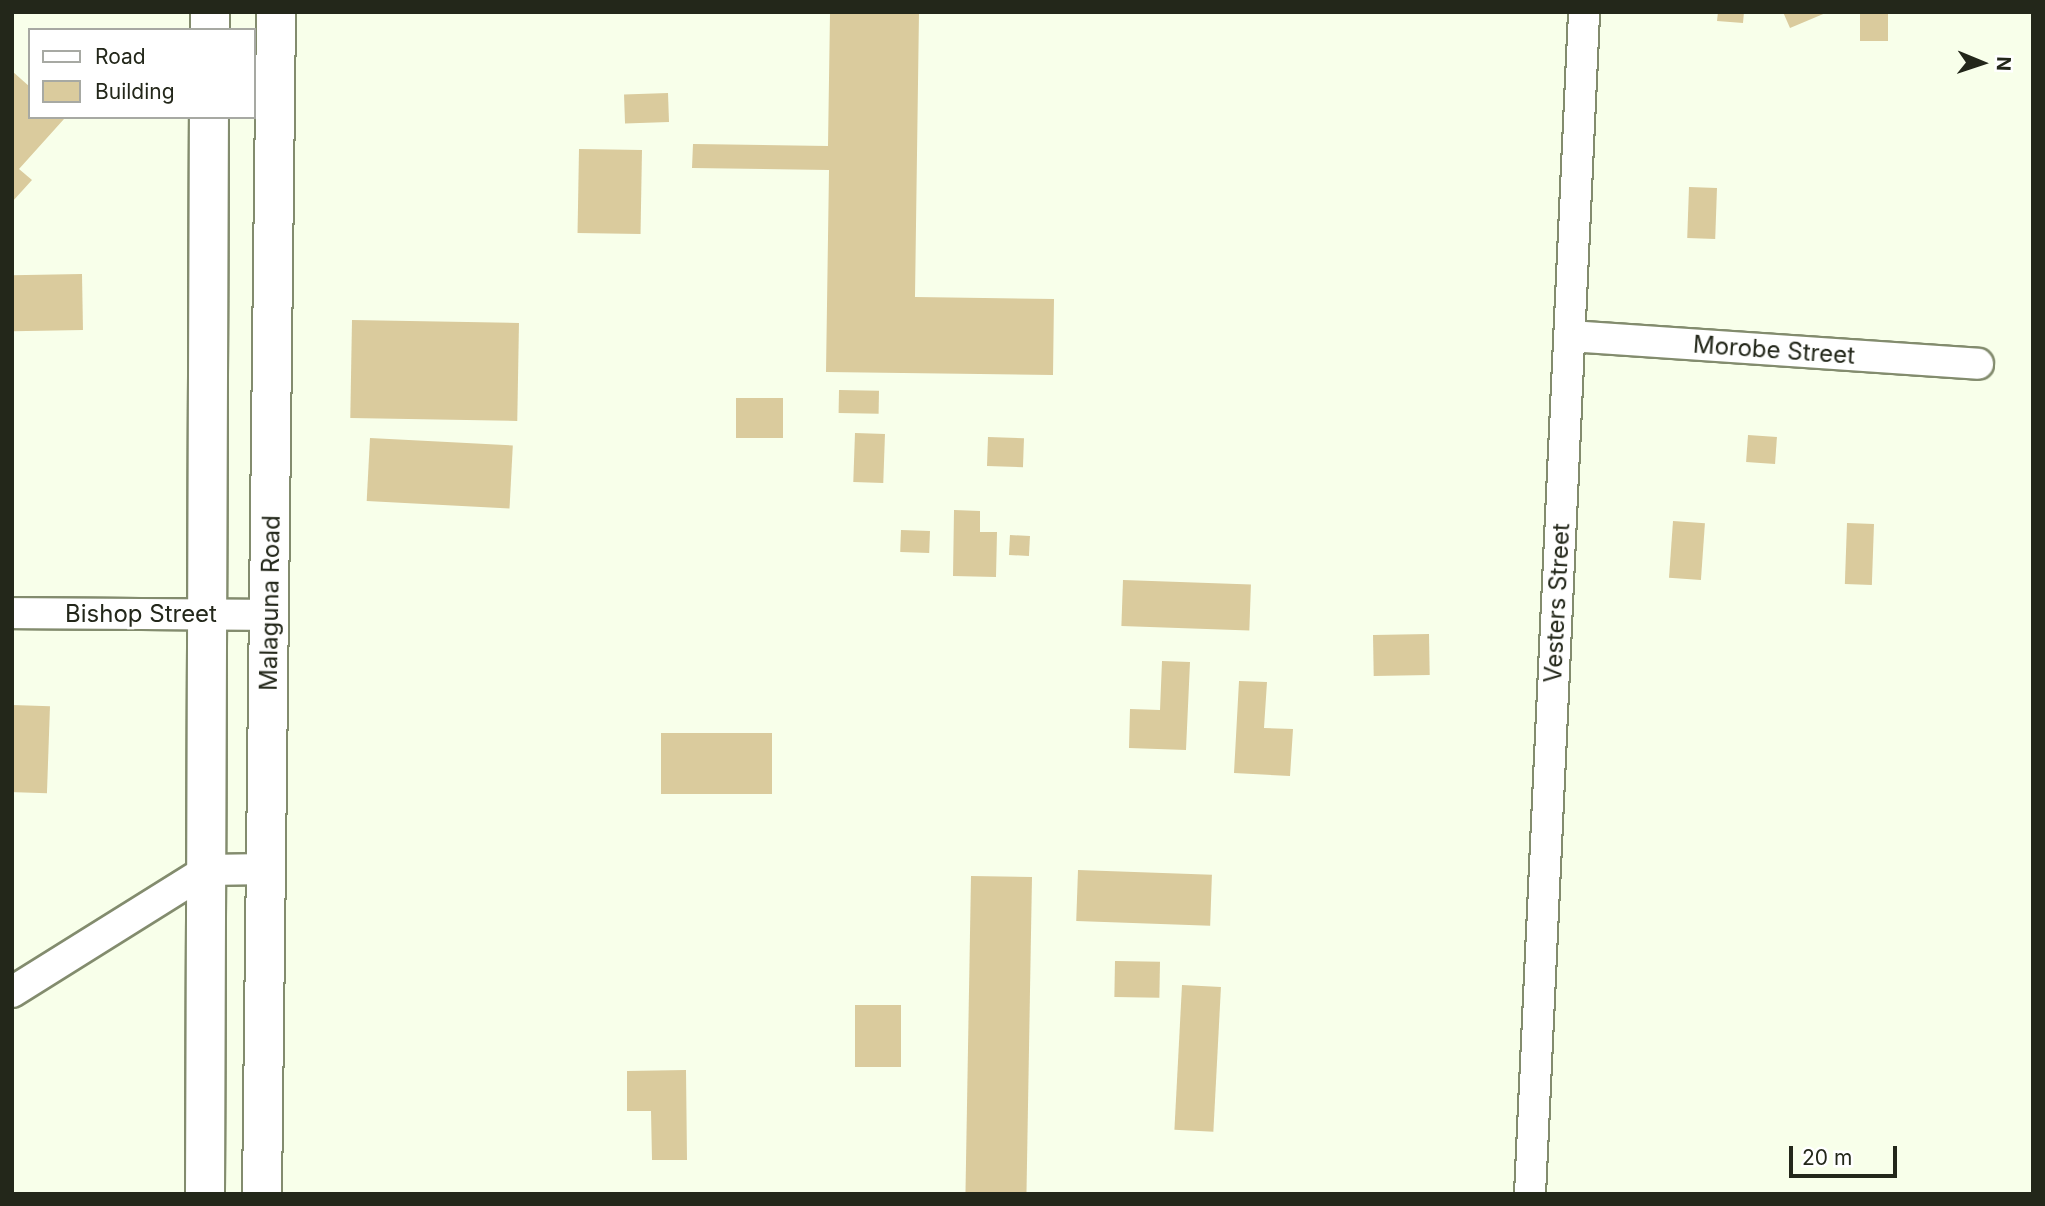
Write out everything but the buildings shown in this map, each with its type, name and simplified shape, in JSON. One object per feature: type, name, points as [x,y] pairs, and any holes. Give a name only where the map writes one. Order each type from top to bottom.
[{"type":"street","name":"Malaguna Road","points":[[262,1194],[276,12]]},
{"type":"street","name":"Vesters Street","points":[[1530,1194],[1584,12]]},
{"type":"street","points":[[205,1194],[205,614],[209,119]]},
{"type":"street","name":"Morobe Street","points":[[1570,336],[1978,364]]},
{"type":"street","name":"Bishop Street","points":[[12,613],[270,615]]},
{"type":"street","points":[[12,992],[207,870],[267,869]]}]
